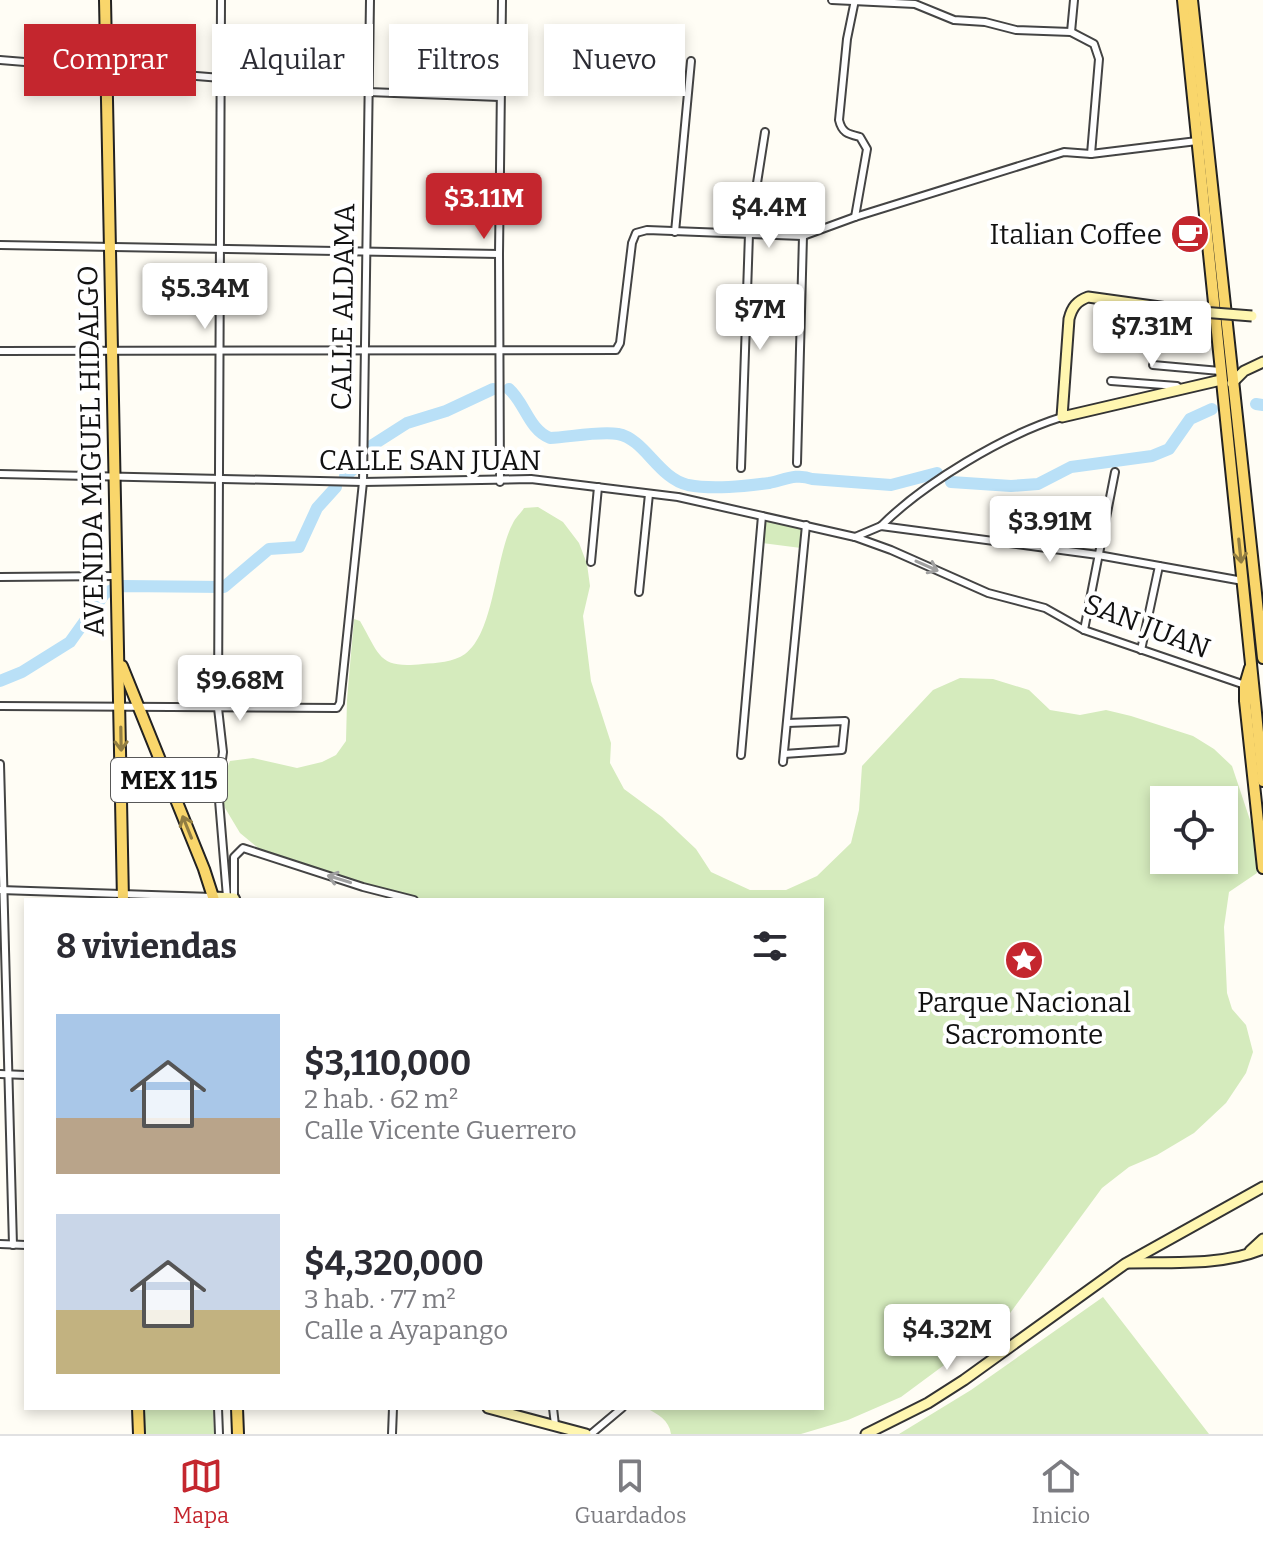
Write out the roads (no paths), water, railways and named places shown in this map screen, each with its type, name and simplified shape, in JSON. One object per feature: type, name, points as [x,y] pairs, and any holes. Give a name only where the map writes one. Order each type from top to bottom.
[{"type":"main road","name":"AVENIDA MIGUEL HIDALGO","points":[[105,0],[105,24]]},
{"type":"main road","points":[[1183,0],[1257,660],[1263,781]]},
{"type":"main road","points":[[1192,0],[1243,581],[1257,660],[1245,685],[1263,868]]},
{"type":"main road","name":"AVENIDA MIGUEL HIDALGO","points":[[107,96],[123,897]]},
{"type":"main road","points":[[1258,316],[1189,311],[1088,297],[1079,301],[1071,310],[1069,319],[1062,417],[1182,390],[1263,362]]},
{"type":"main road","name":"MEX 115","points":[[120,661],[214,898]]},
{"type":"main road","points":[[866,1434],[928,1403],[964,1380],[1125,1264],[1263,1187]]},
{"type":"main road","points":[[1244,1256],[1263,1239]]},
{"type":"main road","points":[[1125,1264],[1214,1260],[1244,1256],[1263,1249]]},
{"type":"main road","points":[[1244,1256],[1263,1259]]},
{"type":"main road","points":[[138,1410],[139,1434]]},
{"type":"main road","points":[[237,1410],[238,1434]]},
{"type":"main road","points":[[496,1410],[588,1434]]},
{"type":"street","points":[[221,0],[221,24]]},
{"type":"street","name":"CALLE ALDAMA","points":[[369,24],[370,0]]},
{"type":"street","points":[[500,482],[502,0]]},
{"type":"street","points":[[832,0],[915,4],[954,20],[985,22],[1016,30],[1071,32],[1094,44],[1099,59],[1091,154]]},
{"type":"street","points":[[1071,32],[1074,0]]},
{"type":"street","points":[[855,1],[847,39],[839,120],[846,134],[860,137],[867,149],[855,217]]},
{"type":"street","points":[[0,60],[24,62]]},
{"type":"street","points":[[675,232],[691,61]]},
{"type":"street","points":[[373,92],[500,97]]},
{"type":"street","points":[[221,96],[218,708],[223,752],[218,788],[231,898]]},
{"type":"street","name":"CALLE ALDAMA","points":[[218,708],[337,708],[340,703],[363,482],[368,96]]},
{"type":"street","points":[[741,468],[749,234],[765,132]]},
{"type":"street","points":[[0,351],[618,349],[632,243],[636,233],[647,230],[803,236],[1064,152],[1091,154],[1197,141]]},
{"type":"street","points":[[797,463],[803,236]]},
{"type":"street","points":[[0,245],[499,254]]},
{"type":"street","points":[[1153,365],[1224,378]]},
{"type":"street","points":[[1111,381],[1177,386],[1182,390]]},
{"type":"street","points":[[855,537],[881,526],[911,499],[978,457],[1039,424],[1062,417]]},
{"type":"street","points":[[1084,630],[1115,472]]},
{"type":"street","name":"CALLE SAN JUAN","points":[[0,474],[363,482],[500,482],[531,479],[678,497],[855,537]]},
{"type":"street","points":[[591,562],[598,487]]},
{"type":"street","points":[[639,592],[649,494]]},
{"type":"street","points":[[741,755],[762,516]]},
{"type":"street","points":[[787,723],[845,721],[842,750],[783,758],[806,525]]},
{"type":"street","points":[[881,526],[1098,555],[1243,581]]},
{"type":"street","name":"SAN JUAN","points":[[855,537],[988,593],[1045,608],[1084,630],[1245,685]]},
{"type":"street","points":[[1141,650],[1159,566]]},
{"type":"street","points":[[0,577],[116,580]]},
{"type":"street","points":[[0,706],[218,708]]},
{"type":"street","points":[[0,764],[4,1074],[13,1245]]},
{"type":"street","points":[[231,898],[234,857],[243,848],[406,898]]},
{"type":"street","points":[[1,890],[123,897],[214,898]]},
{"type":"street","points":[[4,1074],[24,1075]]},
{"type":"street","points":[[0,1244],[24,1245]]},
{"type":"street","points":[[218,1410],[219,1434]]},
{"type":"street","points":[[392,1434],[393,1410]]},
{"type":"street","points":[[553,1410],[555,1425]]},
{"type":"street","points":[[588,1434],[619,1410]]},
{"type":"waterway","points":[[371,446],[407,423],[446,411],[493,389]]},
{"type":"waterway","points":[[509,389],[537,429],[550,438],[610,433],[628,437],[668,475],[688,485],[739,486],[801,477],[891,485],[937,473]]},
{"type":"waterway","points":[[1256,404],[1263,405]]},
{"type":"waterway","points":[[951,482],[1011,486],[1038,484],[1071,467],[1152,456],[1169,449],[1190,419],[1212,409]]},
{"type":"waterway","points":[[345,476],[356,467]]},
{"type":"waterway","points":[[0,681],[22,672],[70,642],[105,593],[122,586],[224,587],[269,549],[299,547],[317,508],[336,487]]},
{"type":"place","name":"Italian Coffee","points":[[1190,234]]},
{"type":"place","name":"Parque Nacional Sacromonte","points":[[1024,960]]}]
